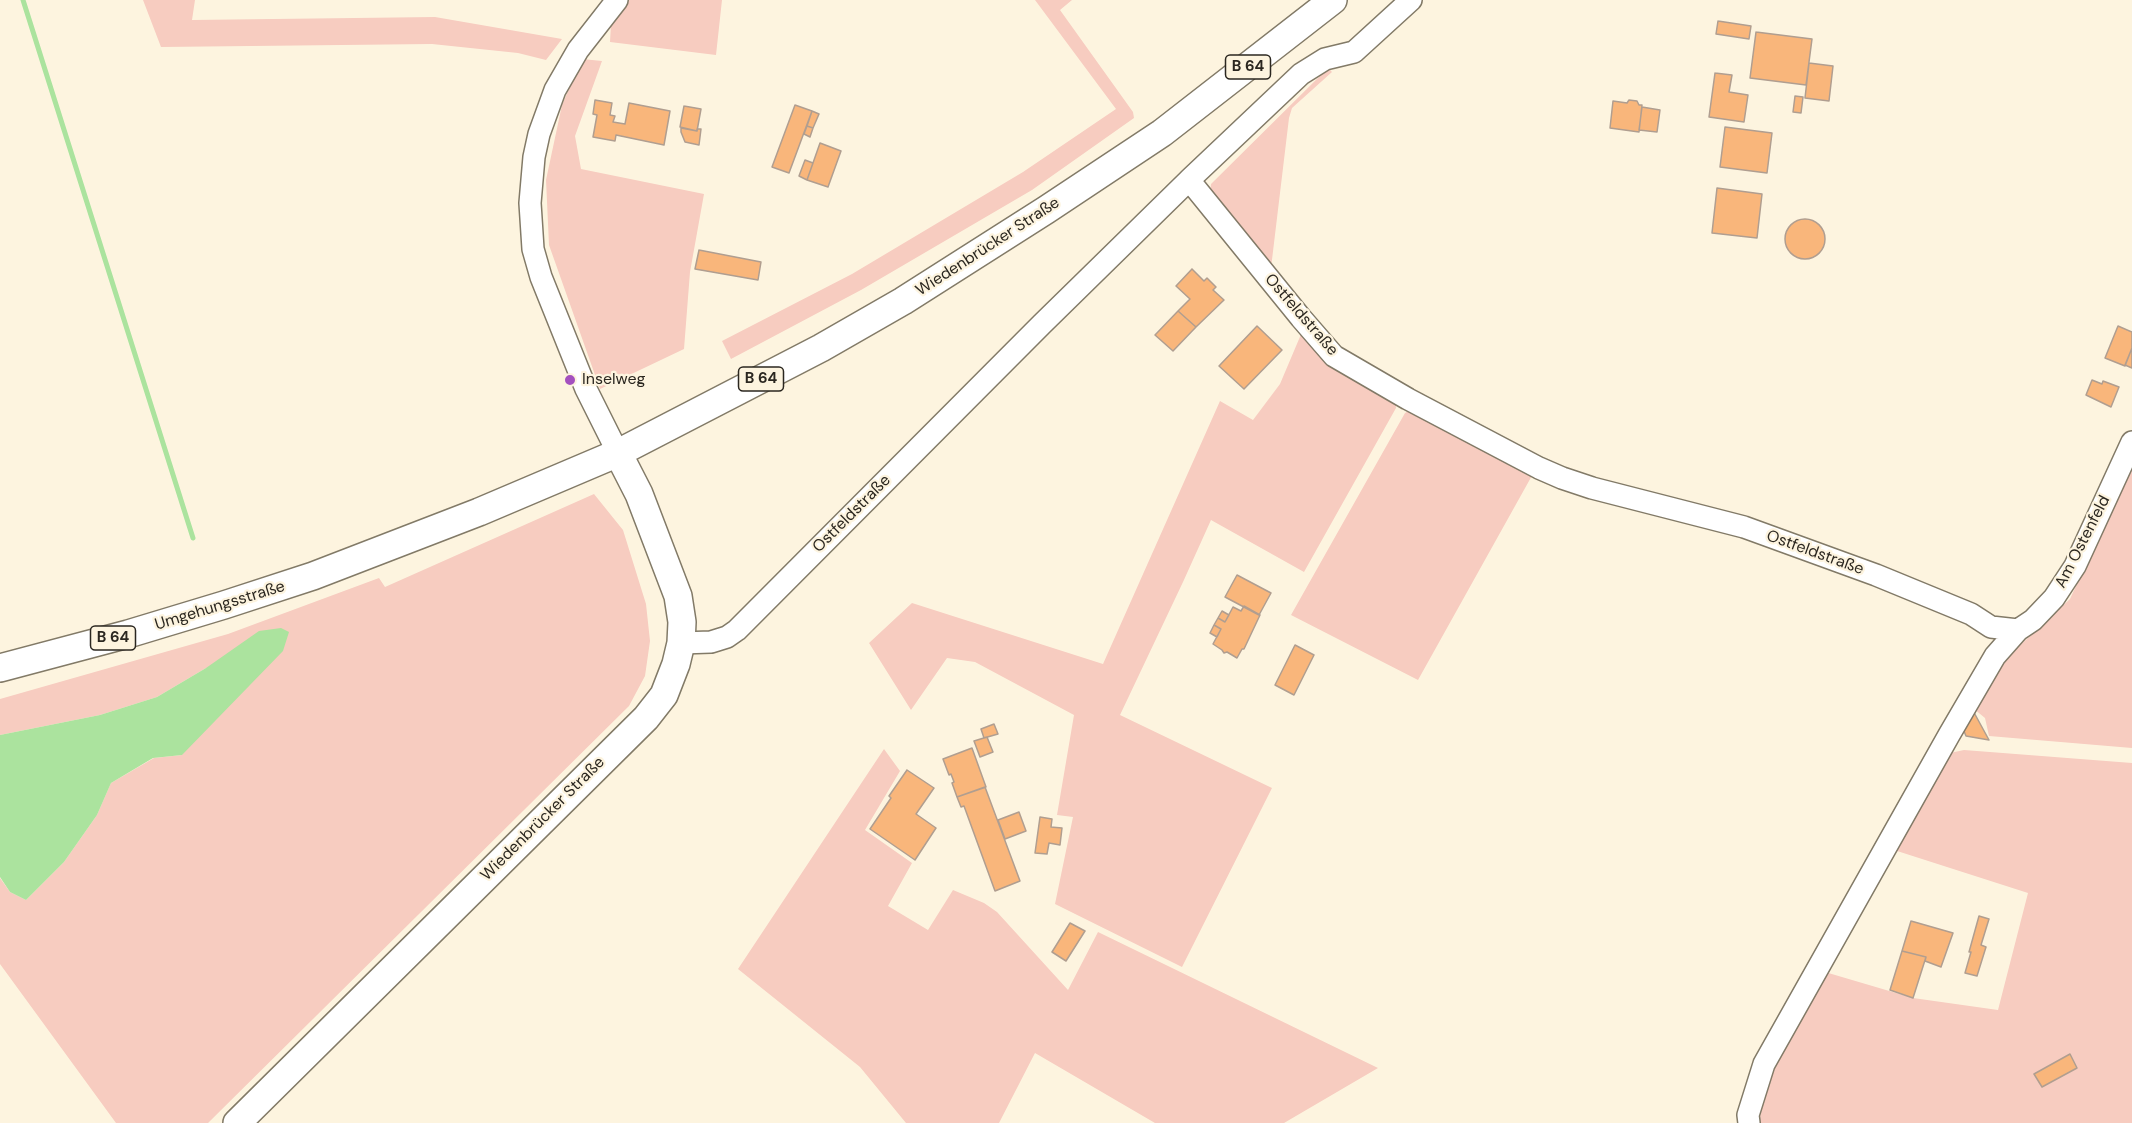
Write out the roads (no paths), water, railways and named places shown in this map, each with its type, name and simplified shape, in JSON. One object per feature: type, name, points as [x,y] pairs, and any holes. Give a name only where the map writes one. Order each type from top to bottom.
[{"type":"main road","name":"Wiedenbrücker Straße","points":[[401,543],[618,453],[821,348],[912,295],[1162,133],[1333,0]]},
{"type":"main road","name":"Wiedenbrücker Straße","points":[[237,1123],[646,718],[664,694],[671,681],[681,644],[681,613],[672,577],[639,494],[618,453]]},
{"type":"main road","name":"Umgehungsstraße","points":[[0,668],[128,634],[224,605],[313,576],[401,543]]},
{"type":"street","points":[[617,0],[578,50],[555,90],[542,123],[534,157],[530,203],[533,249],[541,277],[586,389],[618,453]]},
{"type":"street","name":"Ostfeldstraße","points":[[681,644],[718,641],[737,630],[1033,333],[1301,74],[1325,59],[1354,52],[1411,0]]},
{"type":"street","name":"Ostfeldstraße","points":[[1189,180],[1300,318],[1334,356],[1408,399],[1562,478],[1592,488],[1744,527],[1876,575],[1971,614],[1990,627]]},
{"type":"street","name":"Am Ostenfeld","points":[[1995,656],[2018,630],[2032,620],[2054,598],[2075,566],[2132,442]]},
{"type":"street","points":[[1749,1123],[1748,1115],[1764,1064],[1995,656],[1990,627],[2018,630]]},
{"type":"waterway","points":[[23,0],[193,538]]},
{"type":"place","name":"Inselweg","points":[[570,380]]}]
